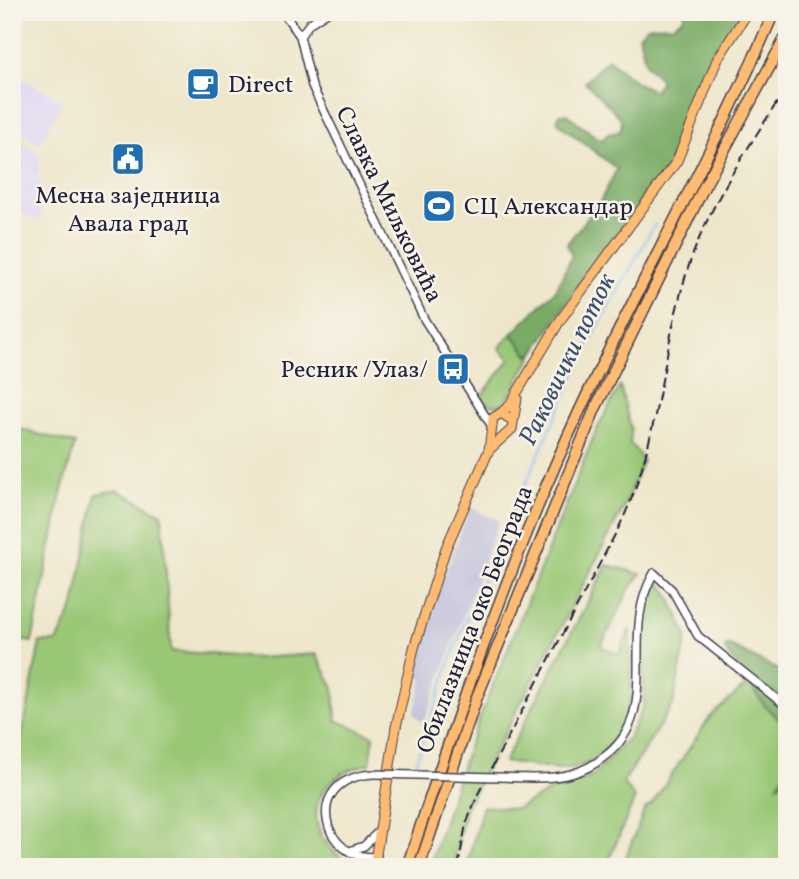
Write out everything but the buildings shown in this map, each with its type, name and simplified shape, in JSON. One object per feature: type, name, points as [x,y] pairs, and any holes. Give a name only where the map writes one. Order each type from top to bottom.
[{"type":"highway","name":"Обилазница око Београда","points":[[407,867],[449,740],[519,551],[630,304],[708,152],[774,12]]},
{"type":"highway","name":"Обилазница око Београда","points":[[419,867],[477,697],[595,409],[697,199],[787,35]]},
{"type":"main road","points":[[374,867],[399,713],[422,620],[451,536],[489,450],[491,426],[521,386],[561,319],[677,161],[717,60],[747,14]]},
{"type":"main road","points":[[489,450],[512,429],[521,386]]},
{"type":"main road","points":[[500,413],[512,420]]},
{"type":"main road","points":[[491,426],[498,434],[505,434]]},
{"type":"street","name":"Славка Миљковића","points":[[283,12],[300,36],[312,86],[424,319],[481,405],[491,426]]},
{"type":"street","points":[[300,36],[310,23],[327,12]]},
{"type":"street","points":[[481,405],[500,413]]},
{"type":"street","points":[[377,856],[366,856],[351,850],[338,843],[330,833],[326,817],[328,802],[343,781],[374,774],[564,777],[586,769],[608,755],[627,731],[639,689],[636,641],[638,612],[643,593],[654,573],[672,590],[698,636],[787,707]]},
{"type":"street","points":[[351,850],[372,840],[382,823]]},
{"type":"street","points":[[351,850],[367,867]]},
{"type":"shaded area","points":[[16,75],[63,101],[40,143],[12,128],[12,82]]},
{"type":"shaded area","points":[[14,138],[34,149],[40,160],[40,172],[36,178],[40,180],[41,222],[20,212],[12,228]]},
{"type":"shaded area","points":[[470,507],[499,521],[425,720],[421,721],[414,713],[423,680],[416,675],[442,581]]},
{"type":"green space","points":[[684,12],[741,12],[704,70],[669,166],[590,267],[534,353],[529,355],[512,334],[556,290],[572,256],[567,244],[601,200],[617,169],[563,127],[557,121],[560,114],[567,114],[603,140],[607,134],[619,132],[622,125],[620,117],[585,82],[608,59],[637,83],[654,91],[661,80],[646,65],[639,35],[648,26],[674,25],[684,17]]},
{"type":"green space","points":[[512,334],[529,355],[534,353],[506,401],[501,405],[489,405],[482,397],[510,359],[499,348]]},
{"type":"green space","points":[[620,386],[631,430],[630,443],[643,460],[624,507],[465,809],[453,867],[429,867],[470,742],[596,431]]},
{"type":"green space","points":[[12,427],[75,444],[62,490],[32,642],[12,639]]},
{"type":"green space","points":[[117,490],[162,514],[171,651],[258,658],[316,654],[334,688],[336,720],[374,736],[370,764],[349,770],[333,780],[317,807],[317,822],[322,837],[334,852],[351,864],[350,867],[12,867],[12,838],[20,838],[12,836],[12,789],[40,642],[57,642],[74,607],[96,494]]},
{"type":"green space","points":[[607,565],[641,574],[629,590],[601,646],[619,655],[630,629],[631,695],[622,726],[614,740],[601,753],[581,766],[556,769],[504,762]]},
{"type":"green space","points":[[655,577],[668,593],[687,636],[673,704],[623,783],[635,798],[606,867],[466,867],[483,806],[516,809],[552,790],[592,777],[629,737],[644,705],[641,635],[644,606]]},
{"type":"green space","points":[[728,645],[787,674],[787,727],[765,706],[724,648]]},
{"type":"green space","points":[[749,683],[765,706],[787,727],[787,769],[777,786],[787,777],[787,867],[622,867],[645,809],[652,804],[711,716]]},
{"type":"waterway","name":"Раковички поток","points":[[513,512],[586,349],[655,224]]},
{"type":"waterway","name":"Раковички поток","points":[[415,764],[456,646],[502,533]]},
{"type":"railway","points":[[458,867],[466,824],[478,794],[632,498],[650,438],[675,315],[702,232],[742,158],[787,87]]},
{"type":"place","name":"Direct","points":[[203,84]]},
{"type":"place","name":"Месна заједница Авала град","points":[[128,159]]},
{"type":"place","name":"СЦ Александар","points":[[439,206]]},
{"type":"place","name":"Ресник /Улаз/","points":[[453,369]]}]
